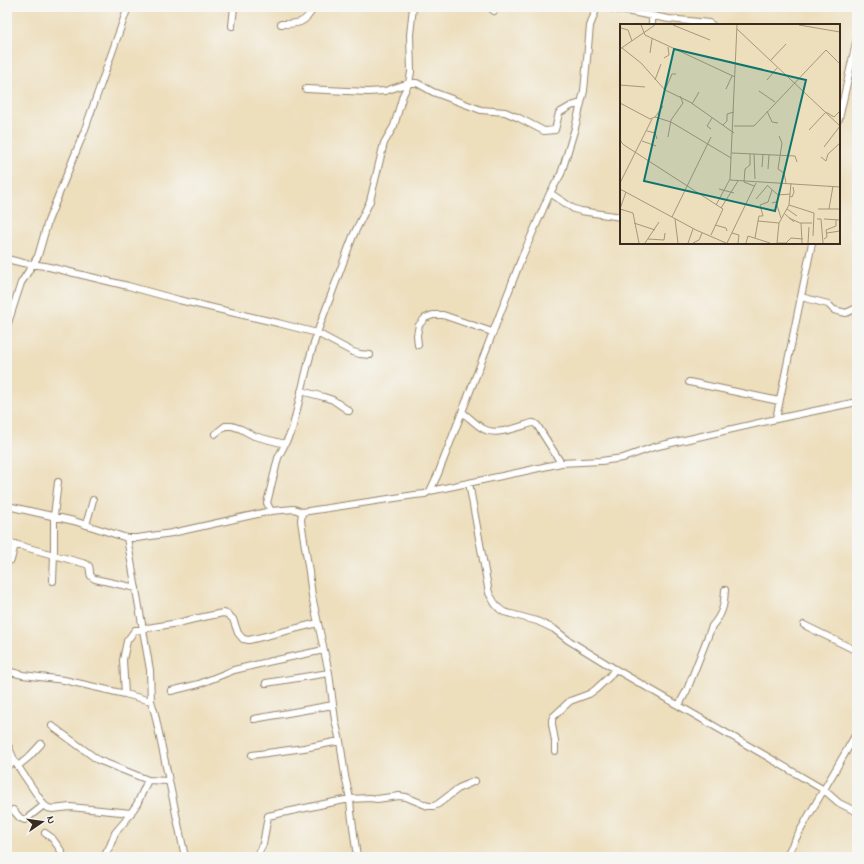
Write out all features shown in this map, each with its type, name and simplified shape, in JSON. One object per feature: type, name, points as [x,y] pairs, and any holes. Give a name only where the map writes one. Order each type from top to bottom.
[{"type":"street","points":[[7,326],[21,283],[38,256],[48,221],[84,132],[128,7]]},
{"type":"street","points":[[232,26],[234,7]]},
{"type":"street","points":[[281,24],[296,24],[305,20],[314,7]]},
{"type":"street","points":[[271,511],[267,503],[278,458],[292,430],[301,390],[317,333],[353,236],[370,201],[384,144],[394,126],[408,83],[411,72],[410,34],[413,7]]},
{"type":"street","points":[[430,491],[438,474],[522,257],[550,193],[561,174],[575,128],[584,91],[590,26],[597,7]]},
{"type":"street","points":[[604,7],[652,16],[710,24]]},
{"type":"street","points":[[652,16],[652,24]]},
{"type":"street","points":[[840,114],[857,38]]},
{"type":"street","points":[[306,89],[368,92],[385,91],[408,83],[417,83],[433,92],[481,110],[505,112],[544,131],[554,130],[559,113],[570,106],[581,103]]},
{"type":"street","points":[[550,193],[574,209],[620,218]]},
{"type":"street","points":[[776,419],[812,244]]},
{"type":"street","points":[[7,259],[45,266],[317,333],[353,352],[370,355]]},
{"type":"street","points":[[801,297],[828,304],[834,310],[846,313],[857,308]]},
{"type":"street","points":[[418,345],[417,335],[419,325],[425,318],[433,315],[443,315],[492,332]]},
{"type":"street","points":[[689,382],[779,401]]},
{"type":"street","points":[[301,390],[333,400],[349,411]]},
{"type":"street","points":[[7,505],[54,516],[128,538],[137,538],[172,533],[271,511],[294,509],[302,512],[425,494],[430,491],[561,463],[601,461],[623,458],[654,447],[857,402]]},
{"type":"street","points":[[462,412],[482,429],[493,432],[534,423],[537,425],[561,463]]},
{"type":"street","points":[[215,434],[225,426],[232,426],[254,436],[285,444]]},
{"type":"street","points":[[53,581],[54,516],[58,482]]},
{"type":"street","points":[[469,483],[489,593],[494,603],[500,610],[546,624],[554,628],[568,640],[615,669],[824,790],[839,803],[857,812]]},
{"type":"street","points":[[86,525],[93,500]]},
{"type":"street","points":[[302,512],[301,521],[312,596],[329,673],[335,720],[350,800],[357,857]]},
{"type":"street","points":[[128,538],[150,670],[152,701],[185,857]]},
{"type":"street","points":[[7,542],[86,564],[89,566],[90,576],[92,578],[136,588]]},
{"type":"street","points":[[7,561],[11,560],[12,558],[15,544]]},
{"type":"street","points":[[679,705],[687,690],[712,626],[719,618],[725,590]]},
{"type":"street","points":[[125,694],[123,660],[127,641],[135,630],[178,623],[222,613],[227,614],[232,619],[238,633],[243,638],[249,640],[318,624]]},
{"type":"street","points":[[804,625],[857,650]]},
{"type":"street","points":[[171,691],[199,684],[234,670],[324,650]]},
{"type":"street","points":[[555,751],[552,724],[553,717],[570,701],[590,694],[606,681],[615,669]]},
{"type":"street","points":[[7,671],[23,675],[64,680],[152,701]]},
{"type":"street","points":[[266,683],[329,673]]},
{"type":"street","points":[[254,719],[333,705]]},
{"type":"street","points":[[52,726],[98,760],[148,780],[168,781]]},
{"type":"street","points":[[786,857],[817,799],[824,790],[857,732]]},
{"type":"street","points":[[252,755],[304,748],[340,741]]},
{"type":"street","points":[[7,743],[16,764],[44,805],[53,809],[70,807],[131,813]]},
{"type":"street","points":[[7,766],[16,764],[29,756],[41,744]]},
{"type":"street","points":[[104,857],[115,833],[137,804],[148,780]]},
{"type":"street","points":[[256,857],[263,844],[268,816],[350,800],[370,798],[378,799],[399,796],[406,797],[428,806],[434,806],[459,788],[475,781]]},
{"type":"street","points":[[12,810],[20,818],[25,820],[44,805]]},
{"type":"street","points":[[45,833],[52,838],[62,852],[59,857]]}]
